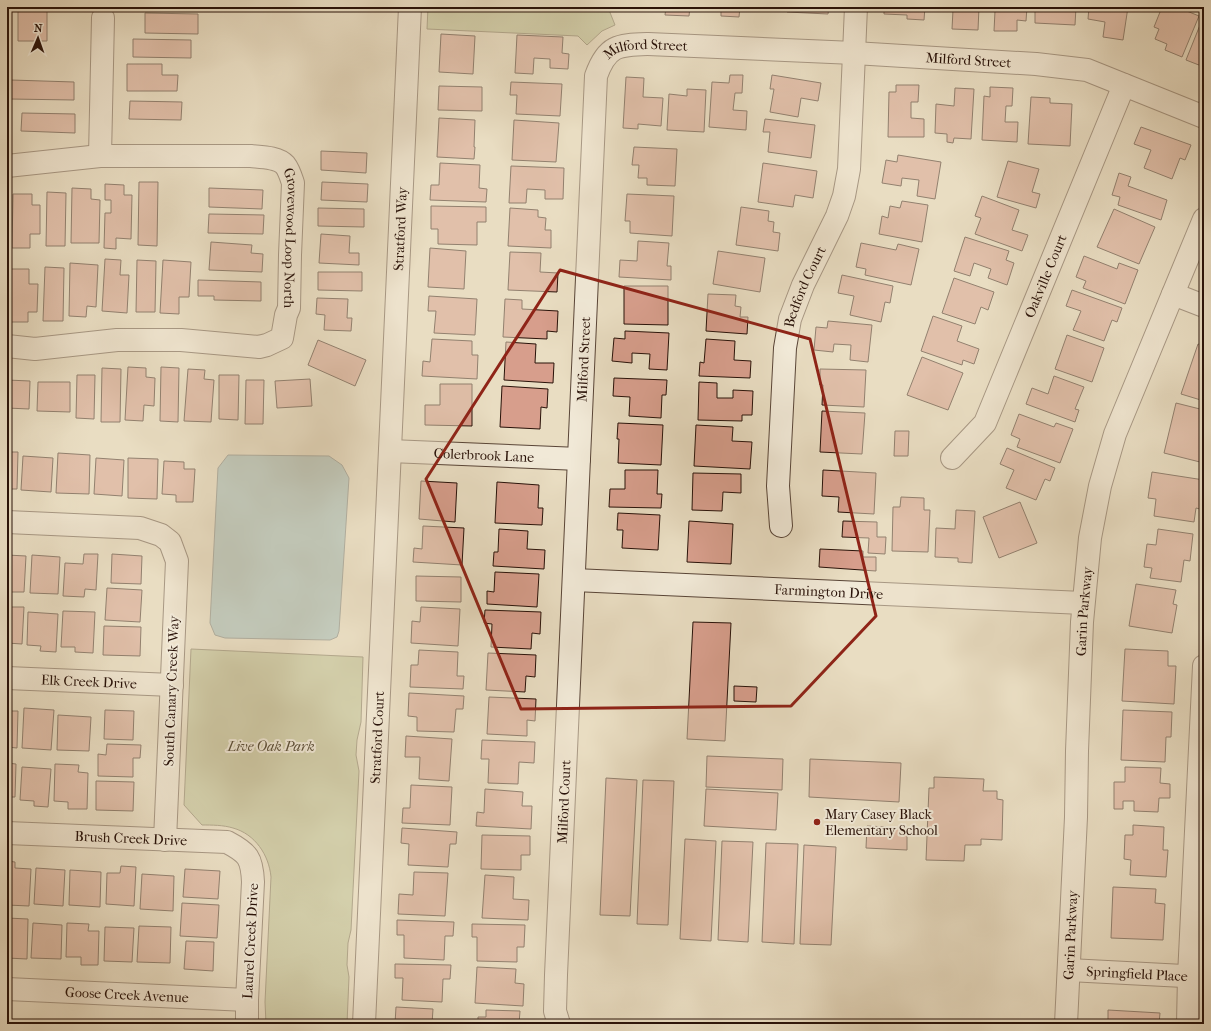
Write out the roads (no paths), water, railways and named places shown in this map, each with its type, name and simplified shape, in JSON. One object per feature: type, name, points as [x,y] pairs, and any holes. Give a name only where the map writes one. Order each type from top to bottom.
[{"type":"street","name":"Stratford Way","points":[[390,451],[410,7]]},
{"type":"street","name":"Bedford Court","points":[[781,526],[778,486],[785,348],[790,319],[797,298],[837,216],[844,196],[849,169],[856,7]]},
{"type":"street","points":[[100,156],[103,18]]},
{"type":"street","name":"Milford Street","points":[[574,580],[596,76],[601,62],[611,50],[625,45],[648,44],[854,53],[1036,64],[1087,70],[1204,117]]},
{"type":"street","name":"Oakville Court","points":[[952,458],[985,423],[1124,85]]},
{"type":"street","name":"Grovewood Loop North","points":[[7,166],[100,156],[251,156],[275,159],[285,164],[293,183],[289,308],[286,315],[282,338],[259,347],[181,340],[117,340],[35,350],[7,346]]},
{"type":"street","name":"Garin Parkway","points":[[1066,1024],[1076,824],[1077,751],[1084,603],[1090,538],[1100,486],[1116,434],[1204,219]]},
{"type":"street","points":[[1173,294],[1204,306]]},
{"type":"street","name":"Colerbrook Lane","points":[[390,451],[579,459]]},
{"type":"street","name":"Stratford Court","points":[[364,1024],[390,451]]},
{"type":"street","name":"South Canary Creek Way","points":[[7,522],[140,528],[161,535],[170,542],[177,561],[165,840]]},
{"type":"street","name":"Farmington Drive","points":[[574,580],[1084,603]]},
{"type":"street","name":"Milford Court","points":[[559,1024],[555,1012],[574,580]]},
{"type":"street","points":[[1188,1024],[1196,977],[1204,666]]},
{"type":"street","name":"Elk Creek Drive","points":[[7,678],[172,685]]},
{"type":"street","name":"Brush Creek Drive","points":[[7,833],[227,842],[239,848],[248,858]]},
{"type":"street","name":"Laurel Creek Drive","points":[[247,1024],[253,882],[253,868],[248,858]]},
{"type":"street","name":"Springfield Place","points":[[1069,970],[1196,977]]},
{"type":"street","name":"Goose Creek Avenue","points":[[7,989],[247,1000]]},
{"type":"water","points":[[228,455],[329,456],[342,465],[349,478],[339,631],[337,637],[330,640],[225,638],[215,635],[210,623],[218,468]]},
{"type":"place","name":"Mary Casey Black Elementary School","points":[[817,822]]},
{"type":"park label","name":"Live Oak Park","points":[[271,746]]}]
